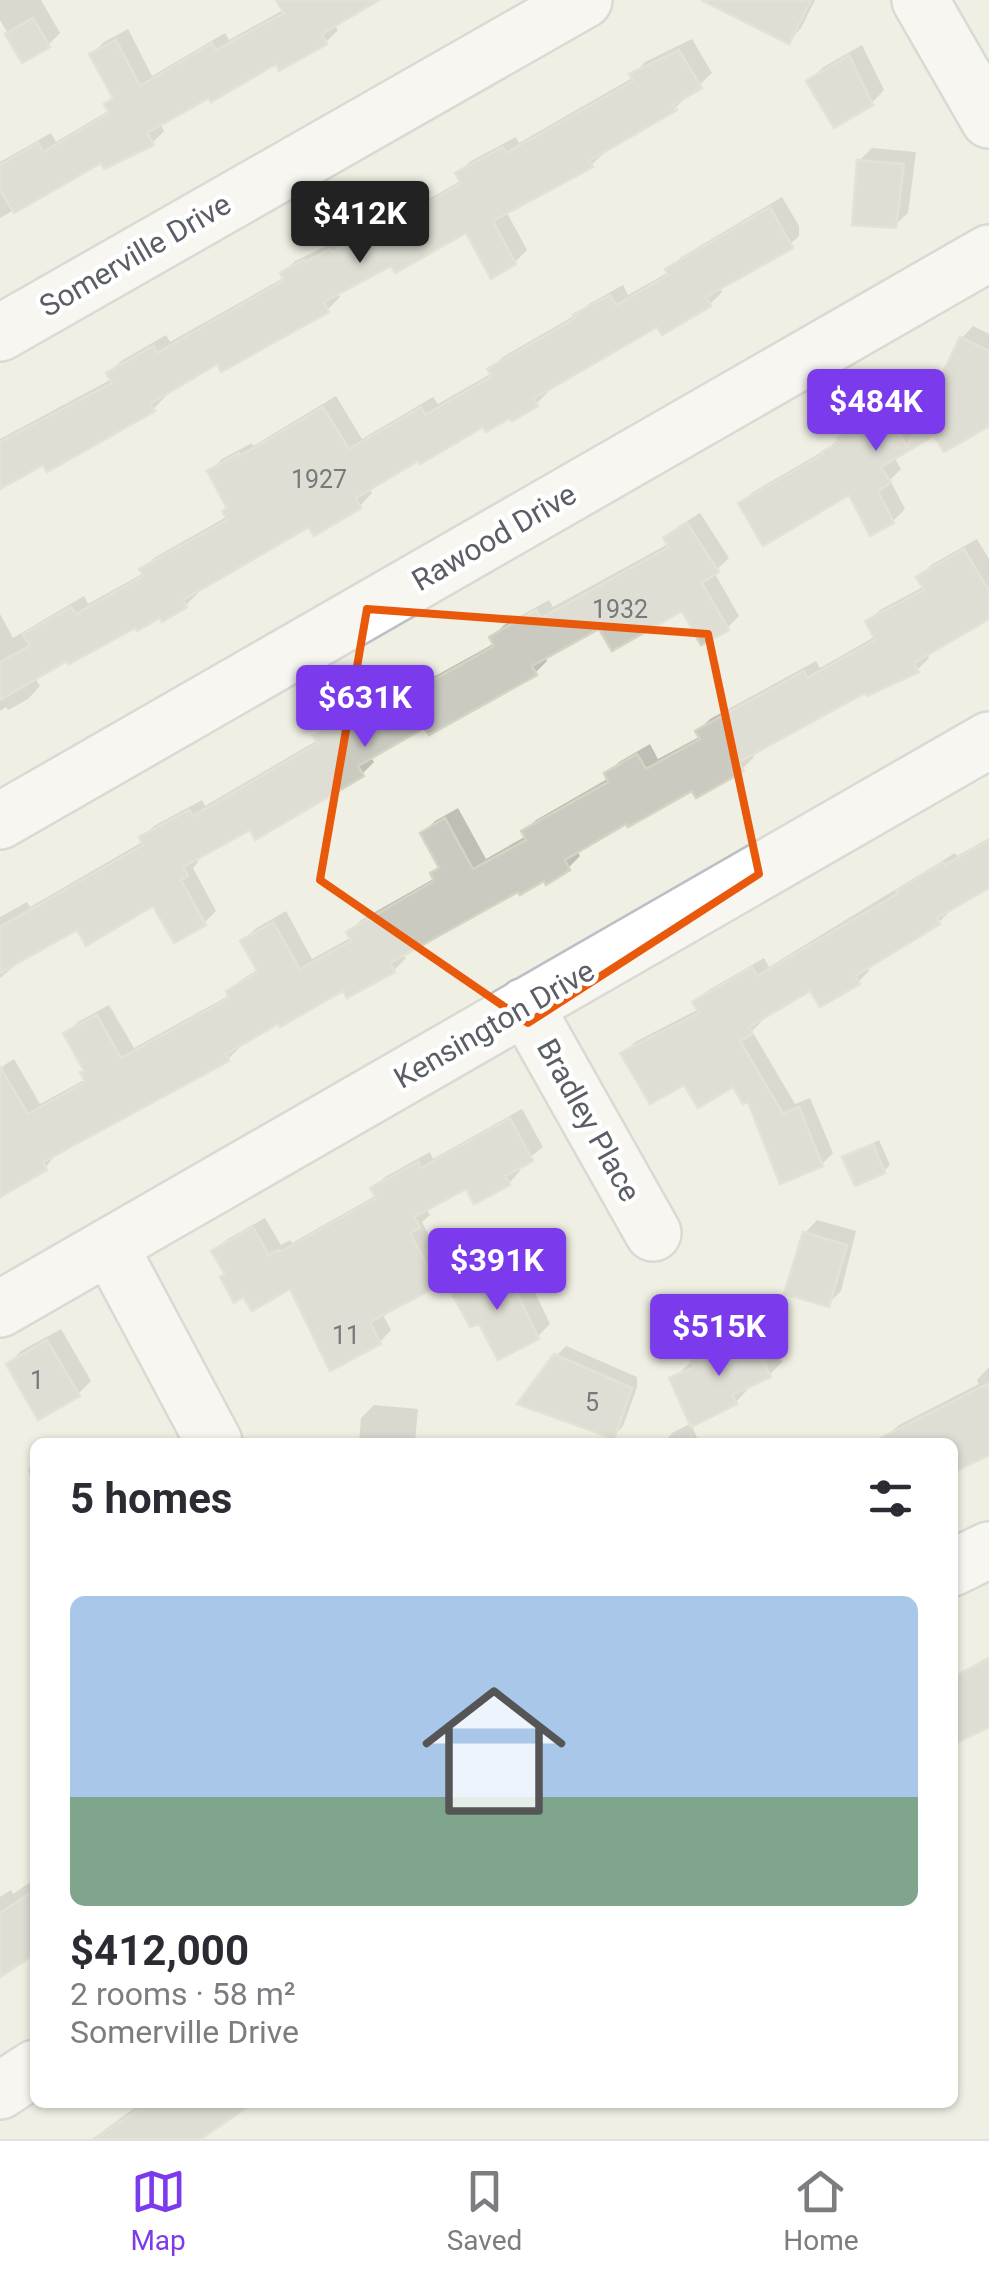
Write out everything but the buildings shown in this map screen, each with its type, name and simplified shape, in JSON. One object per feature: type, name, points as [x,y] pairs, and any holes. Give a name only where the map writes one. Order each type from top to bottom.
[{"type":"street","name":"Somerville Drive","points":[[0,333],[584,0]]},
{"type":"street","points":[[920,0],[989,120]]},
{"type":"street","name":"Rawood Drive","points":[[0,821],[989,253]]},
{"type":"street","name":"Kensington Drive","points":[[0,1309],[989,740]]},
{"type":"street","name":"Bradley Place","points":[[525,1006],[653,1233]]},
{"type":"street","points":[[110,1247],[212,1438]]},
{"type":"street","points":[[958,1565],[989,1550]]},
{"type":"street","points":[[0,2091],[30,2071]]},
{"type":"highlighted area","points":[[367,609],[708,634],[759,874],[528,1023],[320,880]]}]
